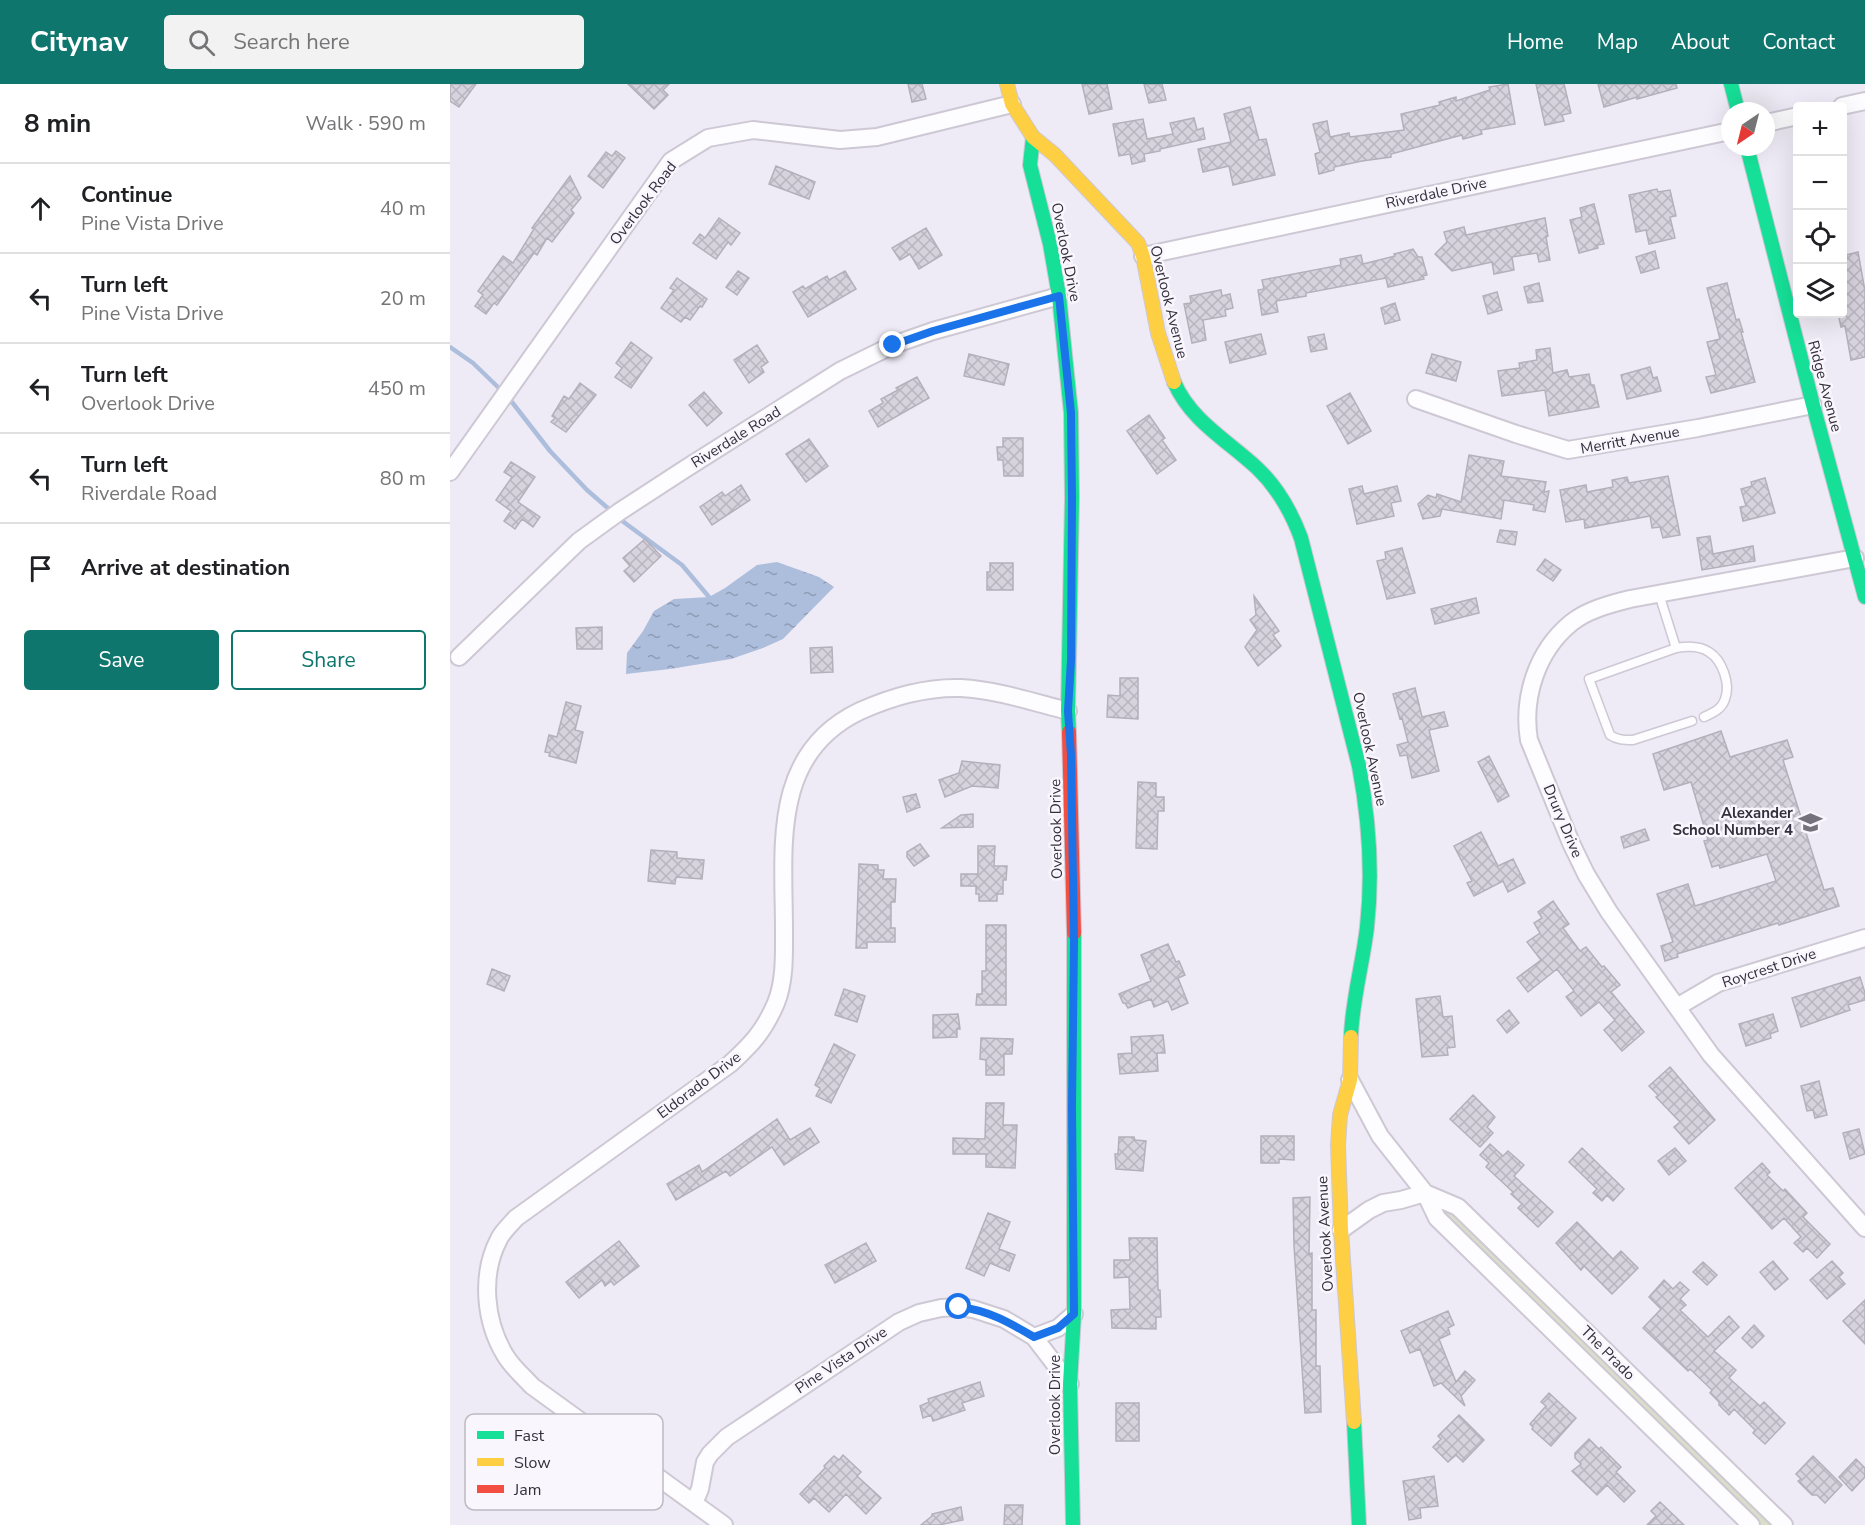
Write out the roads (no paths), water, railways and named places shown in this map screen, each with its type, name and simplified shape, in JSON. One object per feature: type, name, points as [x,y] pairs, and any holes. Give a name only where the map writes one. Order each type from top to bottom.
[{"type":"street","name":"Overlook Avenue","points":[[1007,84],[1012,104],[1033,137],[1055,155],[1138,243],[1143,256],[1170,377],[1188,407],[1205,425],[1268,479],[1293,516],[1348,722],[1366,803],[1370,891],[1367,927],[1351,1028],[1350,1080],[1340,1115],[1338,1145],[1359,1525]]},
{"type":"street","points":[[1731,84],[1736,102]]},
{"type":"street","points":[[1847,105],[1865,101]]},
{"type":"street","name":"Overlook Road","points":[[450,472],[671,161],[708,138],[753,130],[831,140],[877,138],[1012,104]]},
{"type":"street","points":[[1775,121],[1793,117]]},
{"type":"street","name":"Riverdale Drive","points":[[1143,256],[1721,133]]},
{"type":"street","name":"Overlook Drive","points":[[1033,137],[1030,165],[1050,244],[1059,296],[1071,424],[1071,649],[1068,711],[1071,755],[1074,942],[1072,1107],[1074,1314],[1070,1384],[1073,1525]]},
{"type":"street","name":"Ridge Avenue","points":[[1749,156],[1865,597]]},
{"type":"street","name":"Riverdale Road","points":[[459,657],[579,541],[647,494],[840,371],[893,345],[933,331],[1059,296]]},
{"type":"street","name":"Merritt Avenue","points":[[1416,399],[1568,450],[1698,428],[1813,405]]},
{"type":"street","name":"Drury Drive","points":[[1854,558],[1609,604],[1585,614],[1566,628],[1539,665],[1529,694],[1526,723],[1529,740],[1571,843],[1609,912],[1711,1054],[1865,1228]]},
{"type":"street","name":"Eldorado Drive","points":[[571,1414],[532,1386],[512,1365],[499,1343],[487,1299],[490,1268],[499,1240],[516,1218],[730,1064],[761,1031],[776,1001],[780,986],[784,954],[783,831],[789,797],[802,763],[817,742],[847,718],[878,703],[920,691],[961,688],[1018,698],[1068,711]]},
{"type":"street","name":"Roycrest Drive","points":[[1677,1007],[1718,983],[1865,938]]},
{"type":"street","name":"The Prado","points":[[1350,1080],[1380,1136],[1425,1193],[1437,1218],[1751,1525]]},
{"type":"street","points":[[1341,1230],[1383,1203],[1425,1193]]},
{"type":"street","name":"The Prado","points":[[1425,1193],[1458,1207],[1784,1525]]},
{"type":"street","name":"Pine Vista Drive","points":[[694,1503],[700,1489],[705,1462],[727,1437],[899,1322],[919,1313],[959,1307],[974,1309],[1004,1319],[1034,1337],[1070,1384]]},
{"type":"street","points":[[1034,1337],[1058,1328],[1074,1314]]},
{"type":"street","name":"Eldorado Drive","points":[[663,1481],[724,1525]]},
{"type":"lane","points":[[1659,594],[1676,648]]},
{"type":"lane","points":[[1692,721],[1633,740],[1624,740],[1610,735],[1589,679],[1676,648],[1690,646],[1710,652],[1719,662],[1725,676],[1727,691],[1725,699],[1714,712],[1704,717]]},
{"type":"water","points":[[777,562],[819,577],[834,587],[783,639],[731,659],[626,674],[627,653],[654,611],[674,599],[709,597],[757,565]]},
{"type":"waterway","points":[[450,347],[473,363],[502,391]]},
{"type":"waterway","points":[[508,397],[550,451],[587,490],[625,523],[682,565],[709,597]]},
{"type":"place","name":"Alexander School Number 4","points":[[1811,822]]}]
